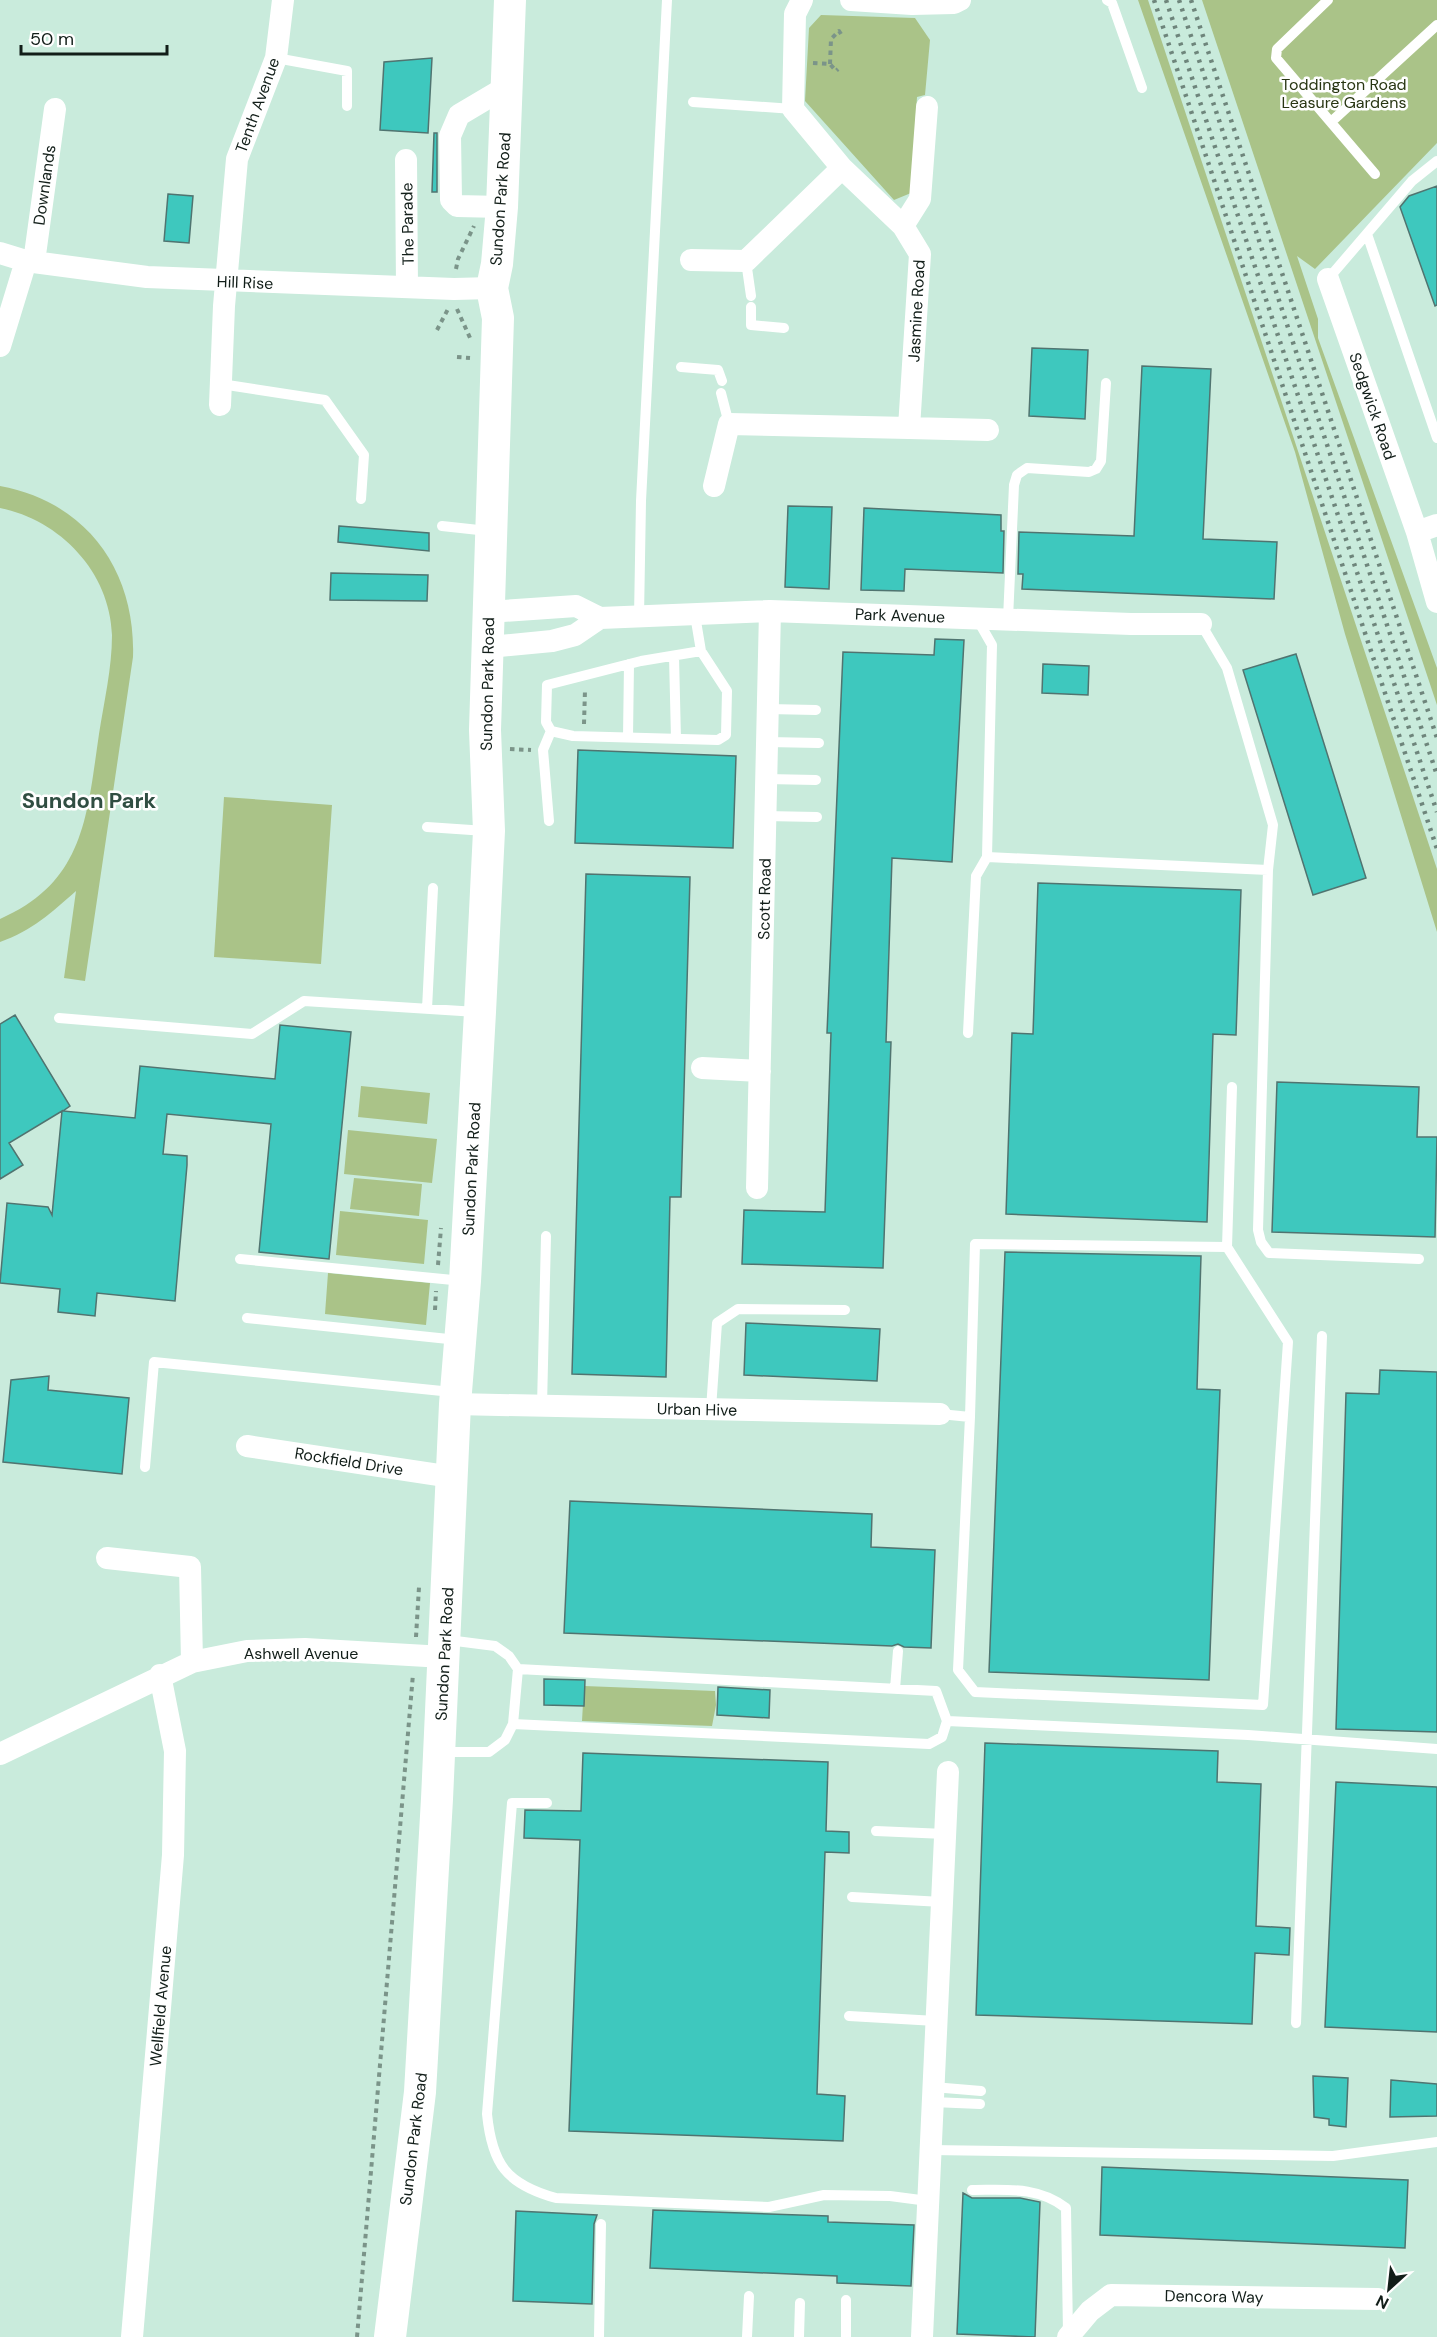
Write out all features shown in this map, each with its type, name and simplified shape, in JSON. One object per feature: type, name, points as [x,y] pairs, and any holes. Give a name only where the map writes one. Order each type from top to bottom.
[{"type":"street","name":"Tenth Avenue","points":[[221,395],[237,159],[276,58],[283,0]]},
{"type":"street","name":"Sundon Park Road","points":[[390,2337],[420,2092],[440,1751],[435,1651],[452,1477],[480,1012],[489,831],[484,730],[489,647],[488,612],[498,318],[492,288],[497,264],[502,207],[510,0]]},
{"type":"street","points":[[793,109],[795,14],[802,0]]},
{"type":"street","points":[[851,0],[954,3],[960,0]]},
{"type":"street","points":[[502,207],[457,206],[451,200],[450,136],[459,115],[508,86]]},
{"type":"street","points":[[903,226],[920,199],[927,107]]},
{"type":"street","name":"Downlands","points":[[0,346],[30,261],[55,109]]},
{"type":"street","name":"Jasmine Road","points":[[793,109],[842,168],[903,226],[920,254],[909,428]]},
{"type":"street","name":"The Parade","points":[[406,160],[407,287]]},
{"type":"street","points":[[691,260],[747,261],[842,168]]},
{"type":"street","name":"Hill Rise","points":[[0,253],[30,261],[147,277],[227,282],[492,288]]},
{"type":"street","name":"Sedgwick Road","points":[[1328,279],[1427,529],[1437,602]]},
{"type":"street","points":[[714,486],[729,424],[988,430]]},
{"type":"street","name":"Park Avenue","points":[[488,612],[576,606],[600,618],[770,611],[1131,624],[1201,624]]},
{"type":"street","name":"Scott Road","points":[[757,1188],[770,611]]},
{"type":"street","points":[[489,647],[552,641],[575,635],[600,618]]},
{"type":"street","points":[[702,1068],[760,1071]]},
{"type":"street","name":"Urban Hive","points":[[455,1398],[542,1406],[940,1414]]},
{"type":"street","name":"Rockfield Drive","points":[[247,1446],[452,1477]]},
{"type":"street","points":[[107,1558],[190,1567],[192,1662]]},
{"type":"street","name":"Ashwell Avenue","points":[[0,1754],[160,1675],[192,1662],[247,1651],[435,1651]]},
{"type":"street","name":"Wellfield Avenue","points":[[132,2337],[173,1855],[175,1751],[160,1675]]},
{"type":"street","points":[[921,2337],[948,1772]]},
{"type":"street","name":"Dencora Way","points":[[1068,2337],[1090,2311],[1111,2295],[1378,2299]]},
{"type":"lane","points":[[639,618],[641,501],[667,0]]},
{"type":"lane","points":[[1107,0],[1112,3],[1142,88]]},
{"type":"lane","points":[[1328,0],[1277,49],[1276,58],[1375,174]]},
{"type":"lane","points":[[1330,122],[1437,25]]},
{"type":"lane","points":[[276,58],[347,70],[347,106]]},
{"type":"lane","points":[[693,102],[793,109]]},
{"type":"lane","points":[[1328,279],[1412,181],[1437,161]]},
{"type":"lane","points":[[1367,234],[1437,438]]},
{"type":"lane","points":[[747,261],[751,325],[784,328]]},
{"type":"lane","points":[[681,368],[718,369],[722,381]]},
{"type":"lane","points":[[1008,619],[1014,485],[1017,475],[1027,468],[1089,472],[1096,469],[1101,461],[1106,383]]},
{"type":"lane","points":[[721,393],[729,424]]},
{"type":"lane","points":[[221,395],[325,400],[364,455],[361,499]]},
{"type":"lane","points":[[442,526],[491,531]]},
{"type":"lane","points":[[551,731],[573,735],[718,740],[726,735],[727,691],[701,651],[694,615]]},
{"type":"lane","points":[[968,1034],[976,876],[987,857],[992,645],[975,617]]},
{"type":"lane","points":[[1201,624],[1227,668],[1273,825],[1268,870],[1258,1230],[1261,1242],[1269,1253],[1419,1260]]},
{"type":"lane","points":[[551,731],[546,722],[547,685],[629,664],[701,651]]},
{"type":"lane","points":[[674,656],[676,739]]},
{"type":"lane","points":[[628,737],[629,664]]},
{"type":"lane","points":[[768,709],[816,710]]},
{"type":"lane","points":[[549,821],[543,750],[551,731]]},
{"type":"lane","points":[[768,742],[819,743]]},
{"type":"lane","points":[[766,779],[816,780]]},
{"type":"lane","points":[[765,816],[817,817]]},
{"type":"lane","points":[[426,827],[489,831]]},
{"type":"lane","points":[[987,857],[1268,870]]},
{"type":"lane","points":[[426,1009],[433,888]]},
{"type":"lane","points":[[59,1018],[252,1034],[304,1002],[480,1012]]},
{"type":"lane","points":[[1227,1246],[975,1244],[958,1670],[975,1692],[1263,1706],[1288,1342],[1227,1246],[1232,1087]]},
{"type":"lane","points":[[542,1406],[546,1236]]},
{"type":"lane","points":[[240,1259],[465,1281]]},
{"type":"lane","points":[[711,1409],[717,1323],[726,1314],[738,1309],[845,1310]]},
{"type":"lane","points":[[248,1318],[461,1340]]},
{"type":"lane","points":[[1296,2023],[1322,1336]]},
{"type":"lane","points":[[145,1467],[154,1362],[455,1398]]},
{"type":"lane","points":[[940,1414],[969,1417]]},
{"type":"lane","points":[[435,1651],[495,1646],[509,1656],[518,1669],[513,1724],[505,1740],[489,1752],[440,1751]]},
{"type":"lane","points":[[895,1689],[898,1651]]},
{"type":"lane","points":[[513,1724],[929,1744],[942,1737],[947,1721],[936,1691],[518,1669]]},
{"type":"lane","points":[[947,1721],[1307,1739],[1437,1749]]},
{"type":"lane","points":[[547,1803],[512,1803],[488,2114],[493,2153],[504,2170],[530,2191],[555,2198],[769,2207],[824,2195],[890,2196],[928,2201]]},
{"type":"lane","points":[[876,1831],[945,1834]]},
{"type":"lane","points":[[852,1897],[942,1902]]},
{"type":"lane","points":[[849,2016],[936,2021]]},
{"type":"lane","points":[[933,2095],[981,2091]]},
{"type":"lane","points":[[933,2095],[980,2104]]},
{"type":"lane","points":[[930,2150],[1334,2156],[1437,2142]]},
{"type":"lane","points":[[972,2190],[1027,2190],[1046,2194],[1066,2208],[1068,2337]]},
{"type":"lane","points":[[599,2337],[601,2224]]},
{"type":"lane","points":[[747,2337],[749,2296]]},
{"type":"lane","points":[[846,2300],[846,2337]]},
{"type":"lane","points":[[799,2337],[800,2303]]},
{"type":"path","points":[[838,69],[836,71],[830,64],[831,39],[839,31],[841,34]]},
{"type":"path","points":[[794,62],[830,64]]},
{"type":"path","points":[[437,330],[447,309],[456,303]]},
{"type":"path","points":[[357,2337],[435,1651]]},
{"type":"green space","points":[[1138,0],[1148,0],[1437,869],[1437,932],[1345,634],[1295,452]]},
{"type":"green space","name":"Toddington Road Leasure Gardens","points":[[1202,0],[1437,0],[1437,143],[1315,269],[1297,256],[1318,319],[1318,338],[1437,668],[1437,705]]},
{"type":"green space","points":[[821,15],[915,18],[930,40],[925,95],[917,97],[911,193],[894,200],[805,101],[809,28]]},
{"type":"green space","points":[[0,486],[31,494],[58,507],[81,524],[100,545],[115,569],[126,596],[132,626],[133,657],[85,981],[64,978],[76,891],[32,927],[0,942],[0,919],[28,904],[50,886],[66,866],[77,843],[90,792],[109,672],[112,635],[109,612],[92,570],[78,552],[43,524],[22,514],[0,508]]},
{"type":"green space","points":[[224,797],[332,805],[321,964],[214,957]]},
{"type":"green space","points":[[361,1086],[430,1093],[427,1124],[358,1117]]},
{"type":"green space","points":[[348,1130],[437,1139],[432,1183],[344,1174]]},
{"type":"green space","points":[[354,1178],[422,1184],[419,1216],[350,1209]]},
{"type":"green space","points":[[340,1211],[428,1220],[424,1264],[336,1255]]},
{"type":"green space","points":[[328,1273],[430,1283],[426,1325],[325,1314]]},
{"type":"green space","points":[[584,1686],[715,1691],[716,1705],[712,1726],[582,1721]]},
{"type":"building","points":[[432,58],[428,133],[380,130],[384,62]]},
{"type":"building","points":[[434,133],[437,133],[437,192],[432,192]]},
{"type":"building","points":[[1437,186],[1437,305],[1435,306],[1400,207],[1409,196]]},
{"type":"building","points":[[168,194],[193,196],[189,243],[164,241]]},
{"type":"building","points":[[1032,348],[1088,350],[1085,419],[1029,416]]},
{"type":"building","points":[[1142,366],[1211,369],[1203,539],[1277,542],[1274,599],[1022,589],[1023,574],[1018,574],[1019,532],[1134,536]]},
{"type":"building","points":[[788,506],[832,507],[829,589],[785,587]]},
{"type":"building","points":[[864,508],[1001,515],[1001,531],[1004,531],[1003,573],[905,569],[904,591],[861,590]]},
{"type":"building","points":[[339,526],[429,533],[429,551],[338,542]]},
{"type":"building","points":[[331,573],[428,575],[427,601],[330,600]]},
{"type":"building","points":[[935,639],[964,640],[952,862],[892,858],[886,1042],[891,1042],[883,1268],[742,1264],[744,1210],[825,1212],[831,1033],[827,1033],[843,652],[934,655]]},
{"type":"building","points":[[1296,654],[1366,878],[1313,895],[1243,670]]},
{"type":"building","points":[[1043,664],[1089,666],[1088,695],[1042,693]]},
{"type":"building","points":[[578,750],[736,756],[733,848],[575,843]]},
{"type":"building","points":[[586,874],[690,877],[681,1197],[670,1197],[666,1377],[572,1374]]},
{"type":"building","points":[[1038,883],[1241,890],[1236,1035],[1213,1034],[1207,1222],[1006,1214],[1012,1033],[1033,1034]]},
{"type":"building","points":[[15,1015],[70,1106],[63,1111],[135,1118],[140,1066],[275,1079],[280,1025],[351,1032],[329,1259],[259,1252],[271,1124],[167,1114],[163,1154],[187,1156],[175,1301],[97,1293],[95,1316],[58,1312],[60,1289],[0,1283],[7,1203],[48,1207],[52,1215],[62,1111],[9,1143],[23,1165],[0,1179],[0,1024]]},
{"type":"building","points":[[1277,1082],[1419,1087],[1417,1137],[1437,1137],[1435,1237],[1272,1232]]},
{"type":"building","points":[[1005,1252],[1201,1256],[1197,1389],[1220,1390],[1209,1680],[989,1672]]},
{"type":"building","points":[[746,1323],[880,1329],[877,1381],[744,1375]]},
{"type":"building","points":[[1380,1370],[1437,1372],[1437,1732],[1336,1729],[1346,1393],[1379,1394]]},
{"type":"building","points":[[49,1376],[48,1390],[129,1398],[122,1474],[3,1462],[11,1380]]},
{"type":"building","points":[[570,1501],[872,1514],[871,1547],[935,1550],[931,1648],[904,1647],[898,1644],[892,1646],[564,1633]]},
{"type":"building","points":[[544,1679],[585,1680],[584,1706],[544,1705]]},
{"type":"building","points":[[718,1687],[770,1690],[769,1718],[717,1715]]},
{"type":"building","points":[[985,1743],[1218,1751],[1217,1782],[1261,1784],[1256,1926],[1290,1928],[1289,1955],[1255,1953],[1252,2024],[976,2015]]},
{"type":"building","points":[[583,1753],[828,1762],[826,1831],[849,1832],[849,1853],[825,1852],[817,2094],[845,2096],[843,2141],[569,2131],[580,1840],[524,1838],[525,1810],[581,1811]]},
{"type":"building","points":[[1336,1782],[1437,1787],[1437,2032],[1325,2027]]},
{"type":"building","points":[[1313,2076],[1348,2078],[1346,2127],[1329,2125],[1329,2119],[1314,2117]]},
{"type":"building","points":[[1391,2080],[1437,2084],[1437,2116],[1390,2117]]},
{"type":"building","points":[[1102,2167],[1408,2180],[1405,2248],[1100,2235]]},
{"type":"building","points":[[963,2193],[972,2198],[1020,2198],[1040,2202],[1035,2337],[957,2334]]},
{"type":"building","points":[[653,2210],[828,2216],[828,2222],[914,2225],[911,2286],[837,2283],[837,2276],[650,2268]]},
{"type":"building","points":[[516,2211],[597,2215],[594,2224],[592,2304],[513,2301]]},
{"type":"railway","points":[[1154,0],[1437,849]]},
{"type":"railway","points":[[1166,0],[1437,812]]},
{"type":"railway","points":[[1179,0],[1437,775]]},
{"type":"railway","points":[[1191,0],[1437,738]]},
{"type":"district","name":"Sundon Park","points":[[89,800]]}]
